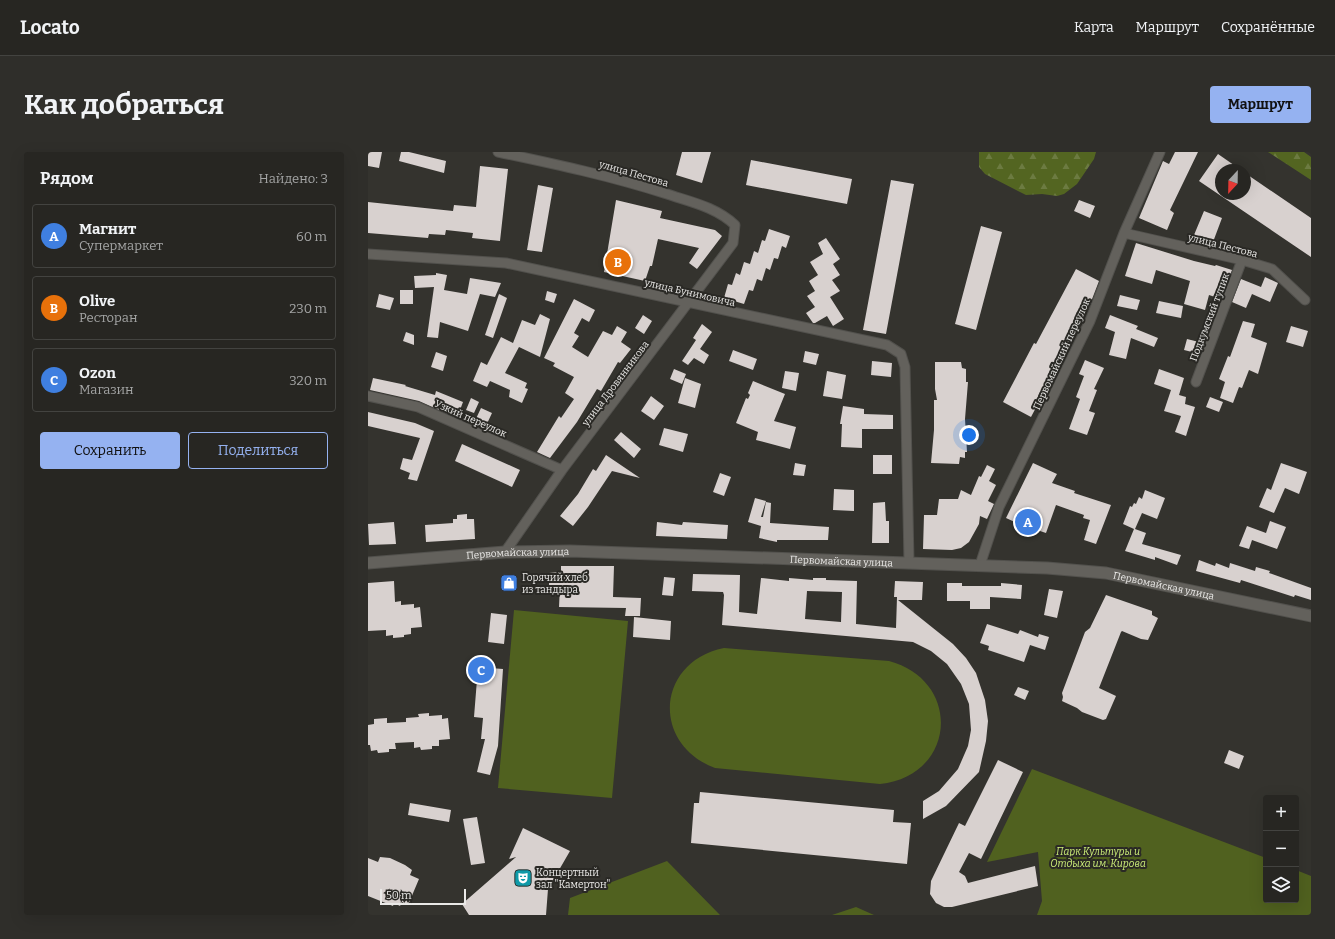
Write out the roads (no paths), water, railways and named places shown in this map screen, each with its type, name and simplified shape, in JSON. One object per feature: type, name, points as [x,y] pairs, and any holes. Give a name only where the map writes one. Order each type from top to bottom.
[{"type":"street","name":"улица Пестова","points":[[498,152],[584,170],[638,185],[714,210],[735,225]]},
{"type":"street","name":"Первомайский переулок","points":[[980,565],[999,507],[1090,321],[1124,233],[1160,152]]},
{"type":"street","name":"улица Дровянникова","points":[[505,552],[562,470],[734,243],[735,225]]},
{"type":"street","name":"улица Пестова","points":[[1124,233],[1242,260],[1272,269],[1305,300]]},
{"type":"street","name":"улица Бунимовича","points":[[368,254],[506,263],[887,345],[900,354],[905,367],[909,562]]},
{"type":"street","name":"Подкумский тупик","points":[[1196,382],[1242,260]]},
{"type":"street","name":"Узкий переулок","points":[[368,396],[418,407],[562,470]]},
{"type":"street","name":"Первомайская улица","points":[[368,563],[505,552],[570,551],[1047,568],[1106,573],[1311,616]]},
{"type":"place","name":"Olive","points":[[618,262]]},
{"type":"place","name":"Магнит","points":[[1028,522]]},
{"type":"place","name":"Горячий хлеб из тандыра","points":[[509,583]]},
{"type":"place","name":"Ozon","points":[[481,670]]},
{"type":"place","name":"Концертный зал \"Камертон\"","points":[[523,878]]},
{"type":"park label","name":"Парк Культуры и Отдыха им. Кирова","points":[[1098,856]]}]
